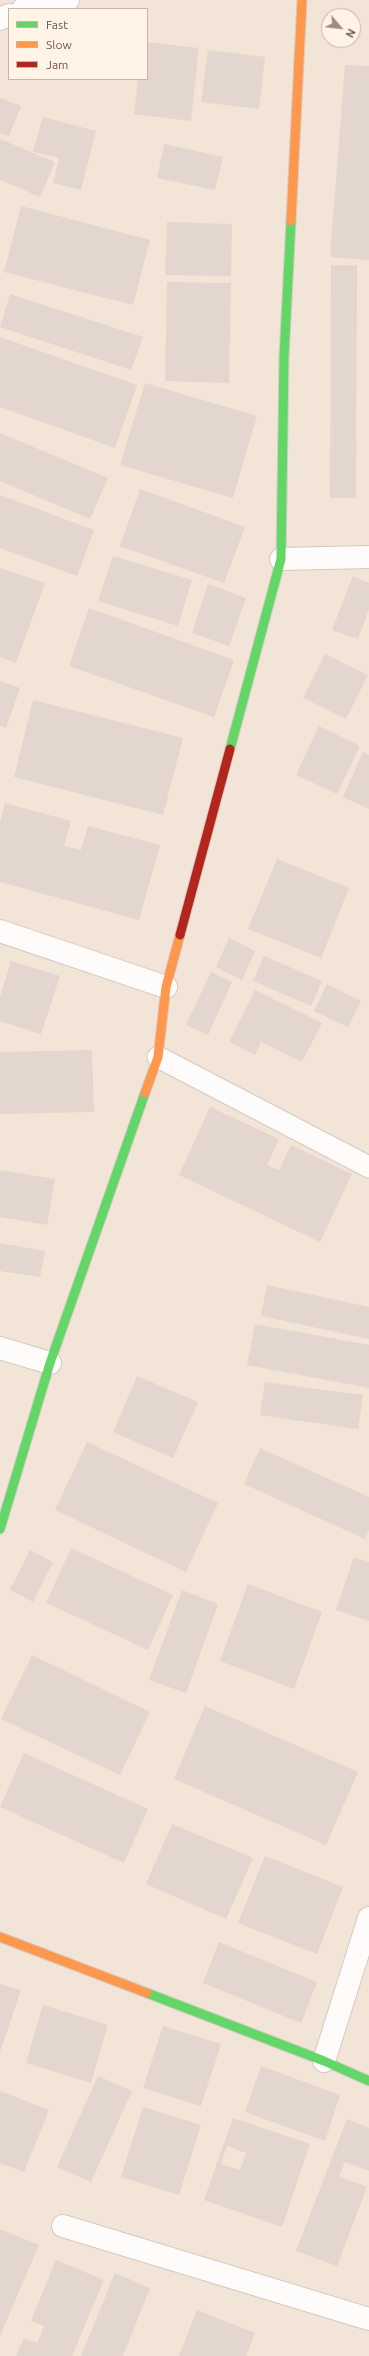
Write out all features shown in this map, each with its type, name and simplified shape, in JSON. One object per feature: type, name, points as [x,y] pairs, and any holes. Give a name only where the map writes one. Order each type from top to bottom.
[{"type":"street","points":[[31,4],[68,0]]},
{"type":"street","points":[[0,1529],[50,1363],[158,1057],[166,986],[281,558],[284,357],[302,0]]},
{"type":"street","points":[[281,558],[369,557]]},
{"type":"street","points":[[0,931],[166,986]]},
{"type":"street","points":[[0,1348],[50,1363]]},
{"type":"street","points":[[324,2061],[369,1918]]},
{"type":"street","points":[[0,1937],[324,2061],[369,2081]]},
{"type":"street","points":[[62,2226],[369,2319]]},
{"type":"lane","points":[[158,1057],[369,1167]]},
{"type":"shaded area","points":[[0,0],[369,0],[369,2356],[0,2356]]},
{"type":"building","points":[[148,42],[199,48],[191,121],[134,114],[138,80],[148,80]]},
{"type":"building","points":[[208,50],[265,57],[259,109],[201,102]]},
{"type":"building","points":[[345,65],[369,66],[369,260],[330,257]]},
{"type":"building","points":[[0,98],[21,106],[9,136],[0,133]]},
{"type":"building","points":[[43,117],[96,131],[81,190],[53,183],[59,158],[33,152]]},
{"type":"building","points":[[0,139],[55,162],[40,197],[0,180]]},
{"type":"building","points":[[164,144],[223,157],[215,190],[157,178]]},
{"type":"building","points":[[21,206],[150,240],[133,305],[4,272]]},
{"type":"building","points":[[167,222],[232,224],[231,276],[165,275]]},
{"type":"building","points":[[331,265],[357,265],[356,498],[330,498]]},
{"type":"building","points":[[167,282],[231,283],[229,383],[165,381]]},
{"type":"building","points":[[10,294],[143,337],[131,370],[0,327]]},
{"type":"building","points":[[0,337],[137,385],[115,448],[0,407]]},
{"type":"building","points":[[145,383],[257,416],[233,498],[120,465]]},
{"type":"building","points":[[0,433],[108,478],[90,519],[0,481]]},
{"type":"building","points":[[140,489],[245,527],[224,583],[120,546]]},
{"type":"building","points":[[0,495],[94,530],[77,576],[0,548]]},
{"type":"building","points":[[113,556],[192,580],[178,626],[98,601]]},
{"type":"building","points":[[0,568],[45,583],[16,663],[0,657]]},
{"type":"building","points":[[353,576],[369,583],[369,609],[358,639],[332,630]]},
{"type":"building","points":[[208,584],[246,598],[229,646],[192,633]]},
{"type":"building","points":[[89,608],[234,660],[214,717],[69,666]]},
{"type":"building","points":[[325,654],[368,675],[346,719],[303,698]]},
{"type":"building","points":[[0,681],[20,688],[6,728],[0,726]]},
{"type":"building","points":[[33,700],[183,738],[163,815],[14,777]]},
{"type":"building","points":[[319,726],[360,746],[337,794],[296,775]]},
{"type":"building","points":[[363,752],[369,755],[369,809],[343,797]]},
{"type":"building","points":[[5,803],[71,821],[64,846],[81,850],[88,826],[160,845],[139,920],[0,882],[0,822]]},
{"type":"building","points":[[277,859],[349,888],[321,958],[248,929]]},
{"type":"building","points":[[229,938],[255,951],[242,980],[216,967]]},
{"type":"building","points":[[264,956],[322,981],[311,1006],[253,981]]},
{"type":"building","points":[[11,961],[60,976],[41,1034],[0,1021],[0,997]]},
{"type":"building","points":[[211,972],[232,982],[208,1035],[186,1025]]},
{"type":"building","points":[[327,984],[361,1001],[348,1027],[314,1011]]},
{"type":"building","points":[[255,990],[322,1023],[302,1062],[261,1042],[255,1055],[229,1042]]},
{"type":"building","points":[[92,1050],[94,1112],[0,1114],[0,1052]]},
{"type":"building","points":[[210,1107],[279,1139],[267,1165],[279,1170],[291,1145],[352,1174],[320,1242],[179,1175]]},
{"type":"building","points":[[0,1170],[55,1179],[47,1225],[0,1217]]},
{"type":"building","points":[[0,1243],[45,1251],[40,1277],[0,1271]]},
{"type":"building","points":[[267,1285],[369,1307],[369,1339],[261,1316]]},
{"type":"building","points":[[255,1324],[369,1345],[369,1388],[247,1365]]},
{"type":"building","points":[[137,1376],[198,1402],[173,1458],[113,1432]]},
{"type":"building","points":[[265,1382],[363,1395],[358,1429],[260,1415]]},
{"type":"building","points":[[87,1442],[218,1503],[186,1572],[55,1510]]},
{"type":"building","points":[[260,1448],[369,1497],[369,1530],[365,1539],[244,1484]]},
{"type":"building","points":[[71,1548],[173,1595],[148,1650],[46,1603]]},
{"type":"building","points":[[30,1550],[53,1562],[33,1602],[10,1590]]},
{"type":"building","points":[[354,1557],[369,1562],[369,1621],[336,1610]]},
{"type":"building","points":[[248,1584],[322,1612],[294,1689],[220,1661]]},
{"type":"building","points":[[182,1590],[218,1604],[186,1693],[149,1680]]},
{"type":"building","points":[[32,1655],[150,1712],[120,1775],[1,1719]]},
{"type":"building","points":[[205,1706],[358,1772],[326,1845],[174,1779]]},
{"type":"building","points":[[24,1753],[148,1809],[124,1863],[0,1807]]},
{"type":"building","points":[[172,1824],[253,1858],[226,1919],[146,1884]]},
{"type":"building","points":[[265,1856],[343,1887],[317,1954],[238,1923]]},
{"type":"building","points":[[219,1942],[317,1982],[301,2023],[203,1983]]},
{"type":"building","points":[[0,1984],[21,1990],[0,2052]]},
{"type":"building","points":[[43,2005],[108,2025],[91,2083],[26,2063]]},
{"type":"building","points":[[163,2026],[221,2044],[201,2106],[143,2088]]},
{"type":"building","points":[[261,2066],[340,2095],[325,2141],[245,2112]]},
{"type":"building","points":[[98,2076],[132,2091],[91,2182],[57,2167]]},
{"type":"building","points":[[0,2091],[49,2110],[24,2172],[0,2163]]},
{"type":"building","points":[[143,2107],[201,2125],[179,2195],[121,2177]]},
{"type":"building","points":[[233,2118],[310,2144],[282,2227],[204,2200]],"holes":[[[227,2146],[246,2153],[240,2170],[221,2164]]]},
{"type":"building","points":[[347,2119],[369,2128],[369,2171],[345,2162],[339,2176],[367,2187],[337,2266],[296,2251]]},
{"type":"building","points":[[0,2229],[39,2245],[0,2336]]},
{"type":"building","points":[[56,2260],[104,2280],[72,2356],[16,2356],[24,2338],[37,2343],[44,2326],[31,2321]]},
{"type":"building","points":[[115,2273],[150,2288],[123,2356],[81,2356]]},
{"type":"building","points":[[197,2310],[255,2333],[246,2356],[179,2356]]},
{"type":"traffic: fast","points":[[230,749],[281,559],[284,357],[291,221]]},
{"type":"traffic: fast","points":[[0,1529],[50,1363],[145,1093]]},
{"type":"traffic: fast","points":[[147,1993],[324,2061],[369,2081]]},
{"type":"traffic: slow","points":[[291,221],[302,0]]},
{"type":"traffic: slow","points":[[145,1093],[158,1057],[166,987],[180,935]]},
{"type":"traffic: slow","points":[[0,1937],[147,1993]]},
{"type":"traffic: jam","points":[[180,935],[230,749]]}]
